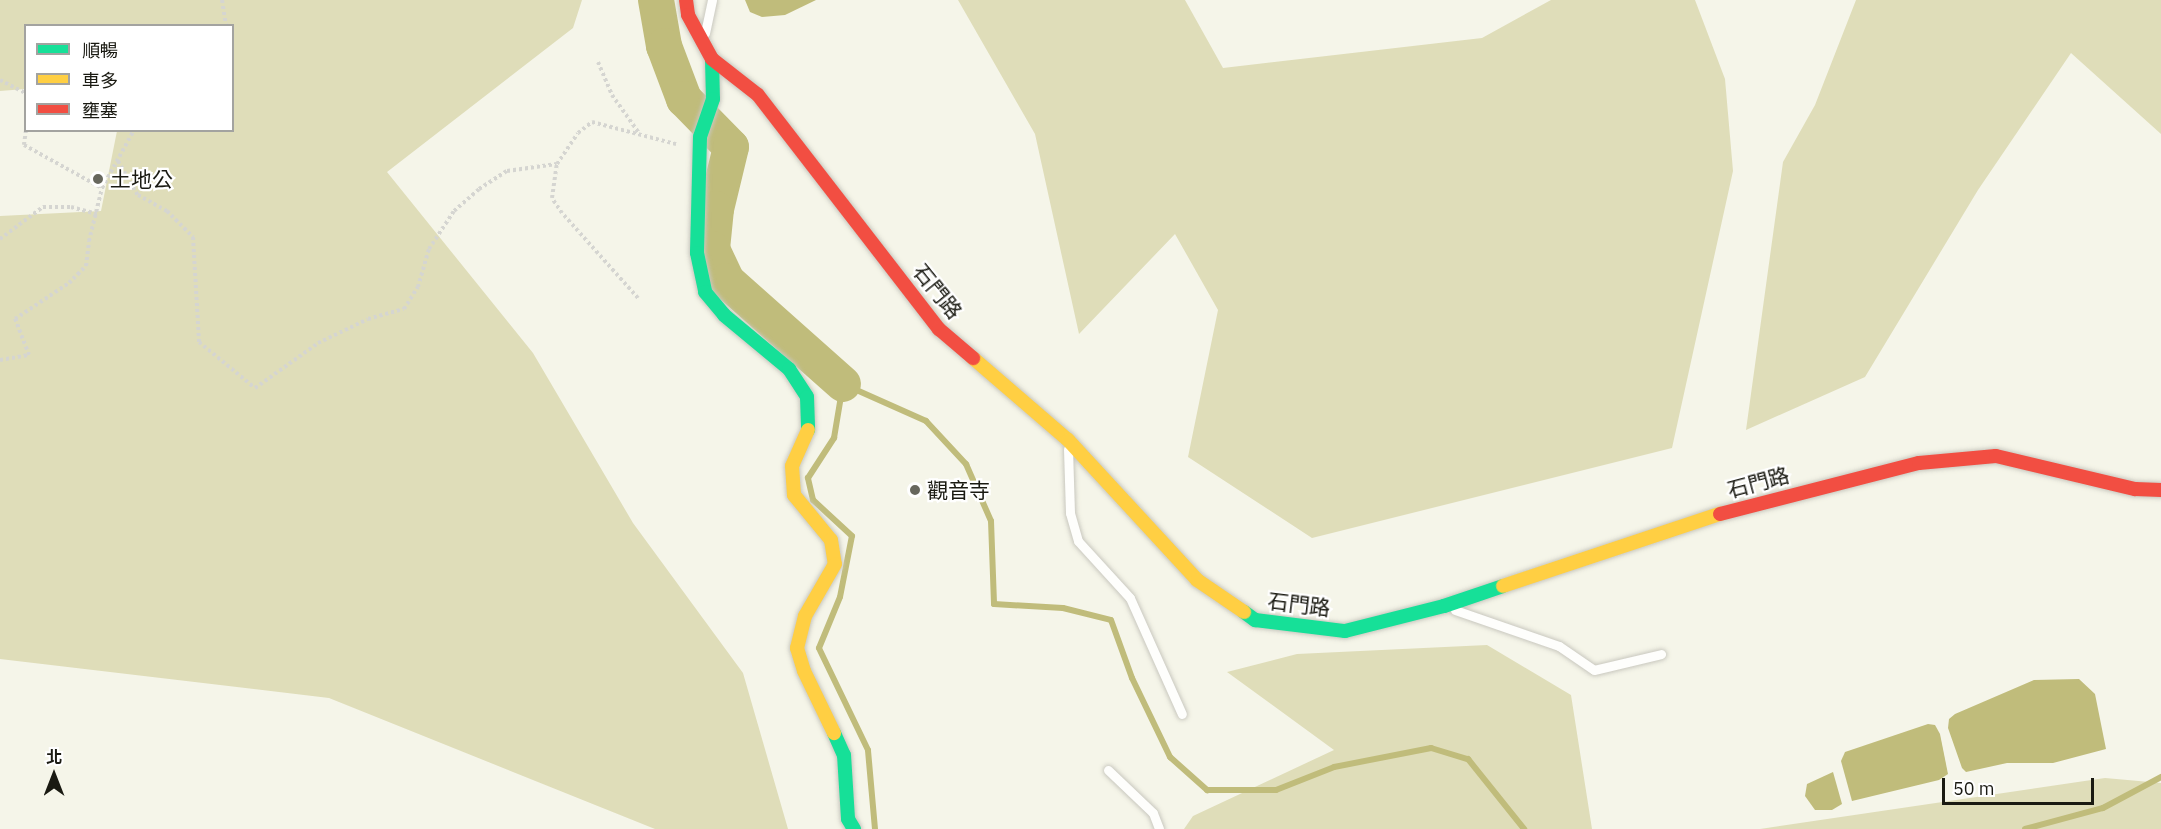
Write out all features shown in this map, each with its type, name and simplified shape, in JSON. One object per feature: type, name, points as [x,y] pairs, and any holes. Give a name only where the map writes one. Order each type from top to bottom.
[{"type":"street","name":"石門路","points":[[686,0],[688,15],[712,59],[758,95],[939,329],[1068,440],[1197,580],[1255,621],[1345,631],[1444,606],[1724,513],[1919,463],[1996,456],[2135,489],[2161,490]]},
{"type":"street","points":[[712,59],[713,99],[700,137],[697,254],[705,292],[724,315],[789,369],[807,397],[809,417],[807,434],[792,466],[794,495],[831,540],[835,564],[805,616],[797,648],[804,671],[844,754],[848,819],[854,829]]},
{"type":"lane","points":[[704,41],[712,0]]},
{"type":"lane","points":[[1068,440],[1070,513],[1078,541],[1130,598],[1182,714]]},
{"type":"lane","points":[[1444,606],[1559,646],[1594,670],[1661,654]]},
{"type":"lane","points":[[1108,770],[1153,813],[1159,829]]},
{"type":"path","points":[[222,0],[226,24]]},
{"type":"path","points":[[598,62],[612,95],[639,134]]},
{"type":"path","points":[[0,80],[24,92]]},
{"type":"path","points":[[638,298],[562,213],[552,198],[557,164],[578,133],[592,122],[679,144],[700,137]]},
{"type":"path","points":[[26,132],[24,145],[102,188]]},
{"type":"path","points":[[0,360],[29,355],[15,319],[69,283],[86,266],[102,188],[133,132]]},
{"type":"path","points":[[118,161],[138,195],[167,211],[193,237],[199,342],[227,368],[255,388],[318,343],[368,319],[404,309],[418,287],[429,249],[454,211],[479,189],[507,171],[557,164]]},
{"type":"path","points":[[0,239],[43,207],[70,207],[96,214]]},
{"type":"shaded area","points":[[0,0],[582,0],[573,28],[387,172],[533,353],[633,523],[743,673],[788,829],[655,829],[329,698],[0,659],[0,216],[101,211],[117,132],[234,132],[234,24],[24,24],[24,89],[0,91]]},
{"type":"shaded area","points":[[745,0],[816,0],[785,15],[762,17],[750,12]]},
{"type":"shaded area","points":[[958,0],[1185,0],[1223,68],[1482,38],[1551,0],[1695,0],[1725,79],[1733,171],[1672,448],[1312,538],[1188,457],[1218,310],[1175,234],[1079,334],[1035,134]]},
{"type":"shaded area","points":[[1856,0],[2161,0],[2161,134],[2071,53],[1978,190],[1865,377],[1746,430],[1783,162],[1815,105]]},
{"type":"shaded area","points":[[1487,645],[1571,695],[1592,829],[1184,829],[1193,816],[1334,750],[1227,672],[1297,654]]},
{"type":"shaded area","points":[[2079,679],[2095,694],[2106,749],[2053,763],[2007,763],[1966,772],[1962,768],[1948,728],[1949,719],[1955,714],[2034,680]]},
{"type":"shaded area","points":[[1928,724],[1935,725],[1940,734],[1948,774],[1939,780],[1852,801],[1841,761],[1845,752]]},
{"type":"shaded area","points":[[1833,772],[1842,804],[1832,810],[1815,810],[1805,796],[1807,784]]},
{"type":"shaded area","points":[[2105,778],[2161,783],[2161,829],[1760,829]]},
{"type":"waterway","points":[[656,0],[664,46],[684,99],[731,147],[716,209],[712,249],[727,281],[843,384]]},
{"type":"waterway","points":[[875,829],[868,750],[819,648],[840,597],[852,536],[813,500],[808,478],[834,438],[843,384],[926,421],[966,464],[991,521],[994,604],[1063,608],[1111,620],[1132,678],[1170,757],[1207,790],[1276,790],[1334,767],[1431,748],[1468,759],[1524,829]]},
{"type":"waterway","points":[[2025,829],[2103,808],[2161,777]]},
{"type":"traffic: fast","points":[[712,59],[713,99],[700,137],[697,253],[705,292],[724,315],[789,369],[807,397],[808,430]]},
{"type":"traffic: fast","points":[[1244,612],[1255,620],[1345,631],[1444,606],[1503,586]]},
{"type":"traffic: fast","points":[[834,733],[844,755],[848,819],[854,829]]},
{"type":"traffic: slow","points":[[973,358],[1068,440],[1197,580],[1244,612]]},
{"type":"traffic: slow","points":[[808,430],[792,466],[794,495],[831,540],[835,564],[805,616],[797,648],[804,671],[834,733]]},
{"type":"traffic: slow","points":[[1503,586],[1720,514]]},
{"type":"traffic: jam","points":[[686,0],[688,15],[712,59],[758,95],[939,329],[973,358]]},
{"type":"traffic: jam","points":[[1720,514],[1919,463],[1996,456],[2135,489],[2161,490]]},
{"type":"place","name":"土地公","points":[[98,179]]},
{"type":"place","name":"觀音寺","points":[[915,490]]}]
